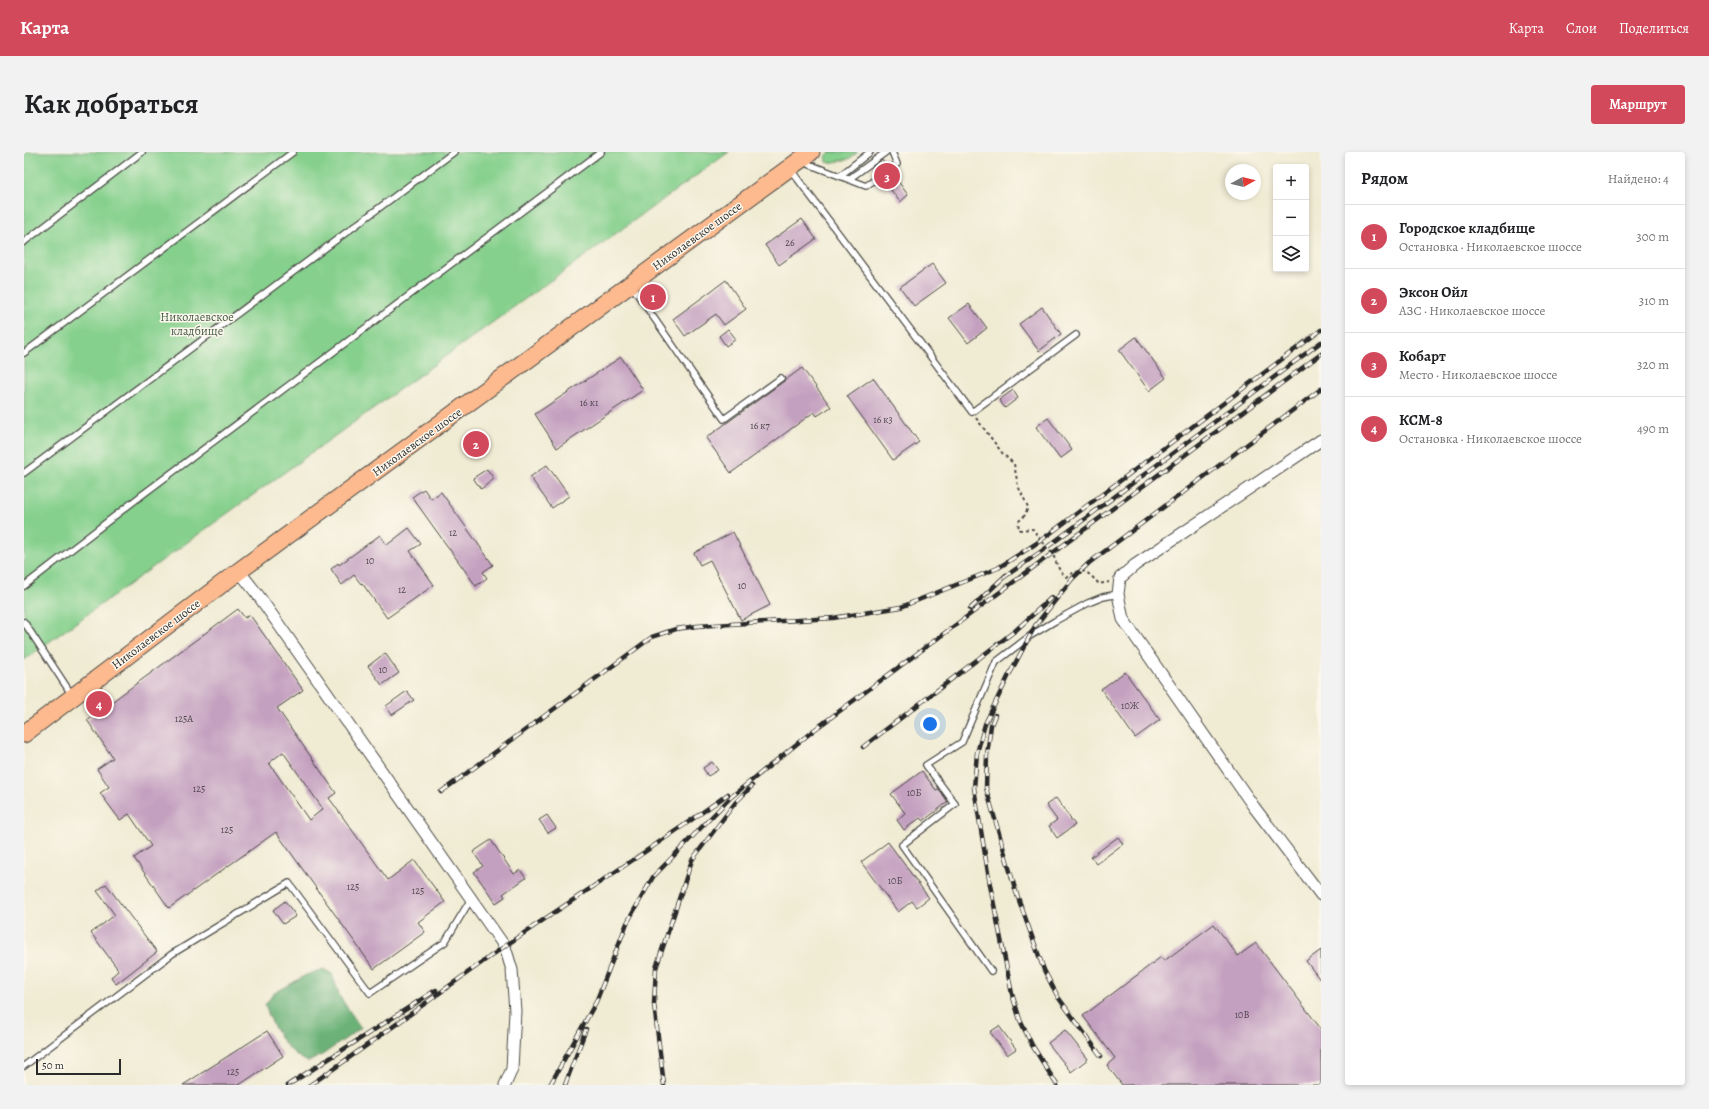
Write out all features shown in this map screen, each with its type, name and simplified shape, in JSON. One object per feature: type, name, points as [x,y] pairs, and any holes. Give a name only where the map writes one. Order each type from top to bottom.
[{"type":"main road","name":"Николаевское шоссе","points":[[24,734],[239,571],[800,160]]},
{"type":"street","points":[[1321,440],[1136,565],[1120,578],[1118,594],[1123,619],[1250,800],[1321,895]]},
{"type":"street","points":[[239,571],[258,595],[505,947],[512,970],[515,1011],[512,1069],[505,1085]]},
{"type":"lane","points":[[24,242],[142,152]]},
{"type":"lane","points":[[24,354],[293,152]]},
{"type":"lane","points":[[24,473],[454,152]]},
{"type":"lane","points":[[24,586],[142,495],[601,152]]},
{"type":"lane","points":[[840,175],[870,152]]},
{"type":"lane","points":[[849,179],[886,152]]},
{"type":"lane","points":[[800,160],[866,186],[897,164],[892,152]]},
{"type":"lane","points":[[800,160],[972,412],[1076,335]]},
{"type":"lane","points":[[631,285],[724,419],[781,378]]},
{"type":"lane","points":[[991,971],[902,845],[955,804],[926,765],[962,742],[996,662],[1030,636],[1055,621],[1088,603],[1103,597],[1118,594]]},
{"type":"lane","points":[[24,622],[74,697]]},
{"type":"lane","points":[[24,1066],[172,954],[289,882],[370,993],[446,942],[471,899]]},
{"type":"path","points":[[972,412],[985,432],[1003,454],[1014,464],[1018,486],[1028,507],[1025,515],[1018,522],[1019,530],[1033,529],[1040,541],[1052,553],[1061,574],[1066,576],[1076,570],[1081,570],[1092,577],[1099,584],[1120,578]]},
{"type":"green space","name":"Николаевское кладбище","points":[[24,152],[729,152],[24,660]]},
{"type":"green space","points":[[830,152],[858,152],[849,159],[829,163],[827,162],[826,156]]},
{"type":"green space","points":[[323,969],[332,974],[340,997],[361,1028],[322,1055],[308,1062],[292,1052],[286,1045],[276,1031],[265,1005],[273,994],[306,975]]},
{"type":"building","points":[[882,160],[886,166],[878,173],[873,167]]},
{"type":"building","points":[[892,173],[908,195],[900,202],[883,179]]},
{"type":"building","points":[[802,219],[816,239],[779,265],[765,245]]},
{"type":"building","points":[[932,264],[946,283],[914,306],[900,287]]},
{"type":"building","points":[[726,280],[746,309],[724,325],[716,314],[685,336],[673,319]]},
{"type":"building","points":[[969,304],[987,328],[968,343],[949,318]]},
{"type":"building","points":[[1042,307],[1061,334],[1039,351],[1019,324]]},
{"type":"building","points":[[728,329],[736,339],[726,346],[719,336]]},
{"type":"building","points":[[1136,337],[1166,378],[1149,391],[1119,350]]},
{"type":"building","points":[[621,357],[643,390],[557,448],[535,414]]},
{"type":"building","points":[[802,368],[831,407],[817,416],[814,412],[731,473],[706,438]]},
{"type":"building","points":[[873,378],[919,442],[893,460],[847,396]]},
{"type":"building","points":[[1013,390],[1018,398],[1005,408],[999,400]]},
{"type":"building","points":[[1048,418],[1072,450],[1060,459],[1036,427]]},
{"type":"building","points":[[547,465],[569,496],[552,508],[530,477]]},
{"type":"building","points":[[487,469],[494,479],[481,489],[473,478]]},
{"type":"building","points":[[424,489],[431,499],[441,492],[493,565],[483,572],[487,578],[476,586],[412,497]]},
{"type":"building","points":[[409,528],[421,544],[410,551],[434,585],[387,618],[362,583],[361,584],[354,575],[342,585],[331,569],[338,563],[339,565],[380,535],[387,545]]},
{"type":"building","points":[[733,532],[770,605],[741,620],[710,560],[700,565],[694,553]]},
{"type":"building","points":[[238,609],[245,618],[250,615],[303,690],[277,708],[336,793],[329,798],[388,880],[414,860],[445,902],[418,922],[425,932],[374,969],[276,832],[169,908],[134,858],[151,846],[129,814],[120,820],[100,793],[109,787],[97,769],[113,758],[87,720]],"holes":[[[283,752],[323,809],[309,820],[269,763]]]},
{"type":"building","points":[[385,653],[399,673],[382,685],[368,666]]},
{"type":"building","points":[[1125,672],[1160,720],[1135,738],[1101,689]]},
{"type":"building","points":[[407,691],[414,700],[392,715],[386,706]]},
{"type":"building","points":[[712,762],[718,770],[708,776],[703,768]]},
{"type":"building","points":[[922,771],[936,790],[939,789],[948,802],[923,821],[920,818],[904,830],[897,820],[905,813],[891,794]]},
{"type":"building","points":[[1056,798],[1075,825],[1057,838],[1049,826],[1057,820],[1046,805]]},
{"type":"building","points":[[547,815],[556,828],[548,833],[539,820]]},
{"type":"building","points":[[1118,837],[1123,844],[1096,864],[1091,857]]},
{"type":"building","points":[[491,840],[514,874],[520,870],[526,878],[503,894],[505,897],[496,903],[474,872],[483,866],[473,852]]},
{"type":"building","points":[[888,842],[929,898],[917,907],[912,901],[898,912],[861,862]]},
{"type":"building","points":[[106,884],[157,952],[116,984],[111,977],[118,971],[117,968],[91,933],[115,915],[97,891]]},
{"type":"building","points":[[285,901],[296,916],[283,924],[273,910]]},
{"type":"building","points":[[1214,924],[1238,956],[1256,943],[1321,1029],[1321,1085],[1122,1085],[1107,1065],[1115,1058],[1083,1016],[1161,957],[1164,961]]},
{"type":"building","points":[[1321,950],[1321,981],[1306,961]]},
{"type":"building","points":[[999,1026],[1016,1049],[1007,1055],[990,1032]]},
{"type":"building","points":[[1065,1030],[1088,1059],[1071,1072],[1048,1043]]},
{"type":"building","points":[[267,1031],[283,1056],[239,1085],[183,1085]]},
{"type":"railway","points":[[441,792],[652,637],[676,629],[697,626],[833,618],[901,607],[998,568],[1040,541],[1321,330]]},
{"type":"railway","points":[[1003,578],[1046,548],[1321,342]]},
{"type":"railway","points":[[550,1085],[596,1002],[627,923],[653,877],[731,797],[814,730],[1321,354]]},
{"type":"railway","points":[[1057,1085],[1032,1045],[1020,1020],[1012,994],[990,885],[974,788],[977,753],[985,724],[1035,626],[1072,579],[1089,563],[1321,389]]},
{"type":"railway","points":[[970,609],[1006,575]]},
{"type":"railway","points":[[863,747],[1016,630],[1051,598]]},
{"type":"railway","points":[[995,715],[991,725],[987,755],[986,788],[1016,892],[1044,970],[1058,997],[1101,1056]]},
{"type":"railway","points":[[664,1085],[654,1004],[656,968],[692,860],[735,803],[752,786]]},
{"type":"railway","points":[[310,1085],[505,946],[673,833],[728,794]]},
{"type":"railway","points":[[288,1085],[436,990]]},
{"type":"railway","points":[[565,1085],[586,1029]]},
{"type":"place","name":"Кобарт","points":[[887,176]]},
{"type":"place","name":"Городское кладбище","points":[[653,297]]},
{"type":"place","name":"Эксон Ойл","points":[[476,444]]},
{"type":"place","name":"КСМ-8","points":[[99,704]]}]
